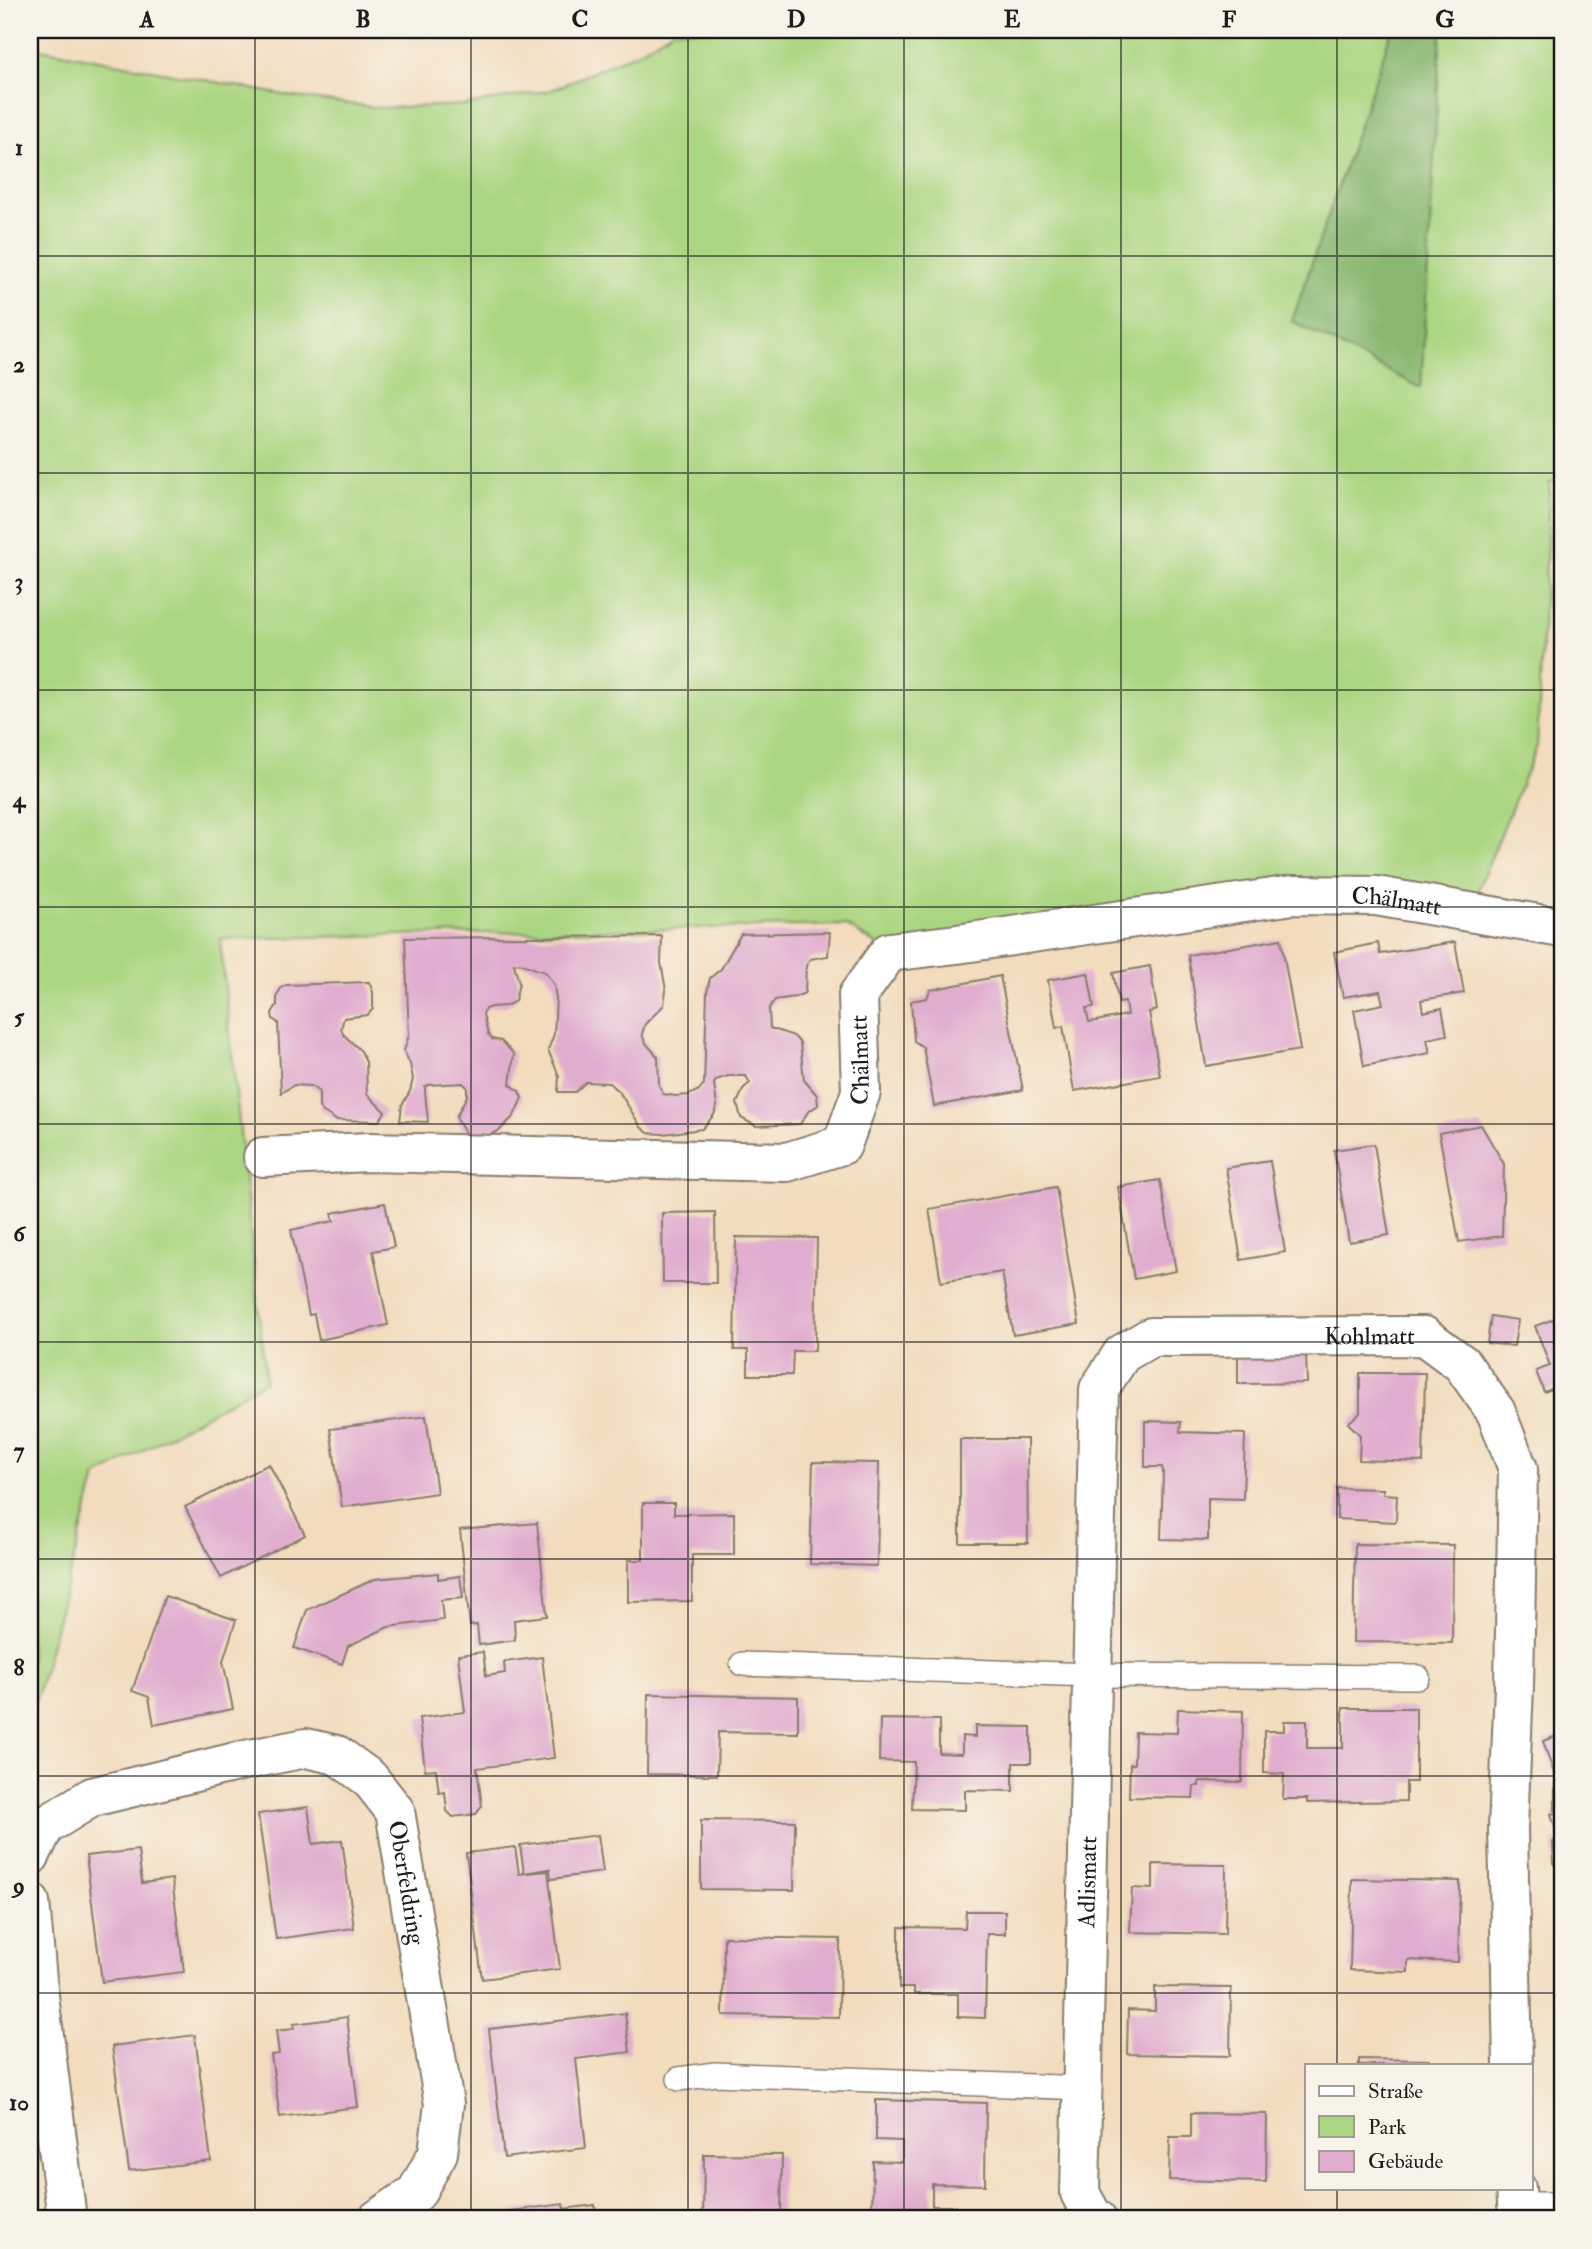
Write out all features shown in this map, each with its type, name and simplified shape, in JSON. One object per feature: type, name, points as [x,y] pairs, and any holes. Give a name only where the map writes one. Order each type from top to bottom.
[{"type":"street","name":"Chälmatt","points":[[263,1157],[369,1152],[787,1162],[842,1145],[861,1092],[858,995],[889,951],[957,944],[1293,895],[1376,897],[1562,928]]},
{"type":"street","name":"Kohlmatt","points":[[1093,1675],[1099,1389],[1122,1354],[1151,1337],[1424,1336],[1462,1364],[1496,1412],[1518,1469],[1508,1829],[1513,2064]]},
{"type":"street","name":"Adlismatt","points":[[1093,1675],[1080,2193],[1093,2217],[1097,2219]]},
{"type":"street","name":"Oberfeldring","points":[[30,1856],[45,1826],[92,1797],[240,1761],[306,1748],[337,1755],[369,1778],[395,1811],[444,2104],[438,2153],[416,2193],[378,2219]]},
{"type":"street","points":[[30,1902],[33,1980],[67,2219]]},
{"type":"lane","points":[[742,1664],[1093,1675],[1418,1676]]},
{"type":"lane","points":[[678,2079],[715,2074],[1084,2088]]},
{"type":"lane","points":[[1517,2203],[1562,2204]]},
{"type":"green space","points":[[673,30],[1392,30],[1292,321],[1421,387],[1441,30],[1562,30],[1562,482],[1550,482],[1537,746],[1469,912],[1376,896],[889,952],[845,925],[220,939],[266,1381],[96,1477],[30,1721],[30,47],[295,97],[381,108],[466,105],[552,90],[638,52]]},
{"type":"green space","points":[[1392,30],[1441,30],[1421,388],[1292,321]]},
{"type":"building","points":[[830,932],[828,956],[810,959],[806,966],[805,993],[775,1000],[769,1008],[770,1028],[794,1036],[800,1043],[804,1080],[817,1095],[818,1105],[808,1112],[800,1124],[756,1126],[741,1118],[737,1103],[744,1088],[750,1083],[746,1076],[728,1076],[716,1080],[714,1084],[717,1106],[714,1115],[702,1129],[663,1134],[648,1133],[641,1127],[620,1093],[609,1083],[586,1082],[575,1092],[558,1092],[559,1076],[548,1050],[554,1034],[554,985],[545,972],[519,963],[514,964],[519,983],[515,1001],[506,1006],[485,1009],[483,1014],[488,1034],[492,1039],[501,1041],[514,1054],[510,1084],[519,1091],[522,1098],[514,1116],[499,1131],[487,1136],[466,1135],[456,1117],[467,1096],[467,1087],[463,1083],[428,1085],[425,1092],[428,1122],[400,1121],[402,1105],[413,1079],[404,1051],[409,1035],[405,938],[662,936],[661,963],[666,990],[664,1005],[645,1024],[642,1034],[645,1042],[658,1057],[659,1085],[663,1094],[676,1096],[689,1095],[704,1084],[707,992],[710,978],[721,969],[741,934]]},
{"type":"building","points":[[1281,939],[1300,1050],[1206,1066],[1188,955]]},
{"type":"building","points":[[1455,942],[1464,993],[1421,1000],[1423,1012],[1442,1008],[1447,1035],[1427,1039],[1430,1053],[1364,1066],[1354,1010],[1383,1004],[1380,991],[1343,997],[1334,952],[1378,943],[1380,954]]},
{"type":"building","points":[[1150,966],[1157,1010],[1149,1012],[1160,1076],[1074,1091],[1063,1026],[1056,1028],[1048,980],[1088,973],[1094,1007],[1086,1008],[1089,1022],[1127,1015],[1125,1002],[1119,1003],[1113,973]]},
{"type":"building","points":[[1000,976],[1023,1090],[934,1106],[923,1047],[914,1041],[911,1001],[927,998],[930,990]]},
{"type":"building","points":[[369,982],[373,992],[373,1009],[367,1015],[344,1018],[341,1028],[343,1034],[361,1051],[366,1062],[367,1094],[385,1112],[379,1121],[336,1120],[319,1107],[319,1092],[311,1086],[294,1085],[281,1093],[278,1023],[273,1019],[272,1013],[281,988],[286,985]]},
{"type":"building","points":[[1481,1125],[1504,1164],[1502,1236],[1459,1242],[1439,1133]]},
{"type":"building","points":[[1374,1144],[1389,1235],[1349,1242],[1334,1150]]},
{"type":"building","points":[[1270,1161],[1285,1252],[1241,1260],[1226,1168]]},
{"type":"building","points":[[1160,1180],[1176,1271],[1134,1279],[1118,1187]]},
{"type":"building","points":[[1056,1187],[1079,1324],[1013,1335],[1002,1272],[941,1282],[929,1209]]},
{"type":"building","points":[[385,1203],[394,1247],[373,1251],[388,1325],[319,1340],[314,1314],[309,1315],[291,1230],[334,1221],[332,1213]]},
{"type":"building","points":[[715,1212],[716,1283],[663,1283],[662,1213]]},
{"type":"building","points":[[736,1237],[817,1238],[815,1351],[793,1351],[792,1375],[748,1375],[748,1350],[734,1350]]},
{"type":"building","points":[[1491,1316],[1518,1320],[1514,1346],[1487,1343]]},
{"type":"building","points":[[1562,1316],[1562,1385],[1544,1392],[1536,1371],[1550,1366],[1535,1326]]},
{"type":"building","points":[[1306,1354],[1307,1383],[1238,1384],[1238,1356]]},
{"type":"building","points":[[1360,1373],[1425,1373],[1423,1462],[1359,1460],[1360,1435],[1348,1423],[1360,1413]]},
{"type":"building","points":[[426,1416],[437,1493],[342,1507],[330,1429]]},
{"type":"building","points":[[1145,1421],[1181,1422],[1180,1432],[1245,1434],[1243,1499],[1208,1498],[1208,1540],[1161,1539],[1163,1471],[1162,1467],[1145,1467]]},
{"type":"building","points":[[960,1439],[1027,1439],[1028,1543],[960,1543]]},
{"type":"building","points":[[813,1462],[879,1463],[877,1566],[810,1564]]},
{"type":"building","points":[[269,1464],[305,1535],[221,1578],[185,1507]]},
{"type":"building","points":[[1337,1488],[1383,1489],[1383,1494],[1397,1495],[1396,1522],[1337,1519]]},
{"type":"building","points":[[643,1503],[674,1503],[674,1514],[734,1513],[734,1555],[692,1555],[692,1601],[628,1602],[628,1560],[643,1560]]},
{"type":"building","points":[[537,1523],[547,1616],[514,1620],[515,1640],[479,1645],[477,1625],[470,1626],[460,1530]]},
{"type":"building","points":[[1355,1544],[1453,1545],[1452,1643],[1353,1642]]},
{"type":"building","points":[[438,1573],[438,1579],[460,1576],[463,1598],[441,1600],[443,1620],[388,1627],[348,1646],[342,1664],[294,1648],[307,1610],[375,1579]]},
{"type":"building","points":[[165,1596],[236,1620],[223,1661],[233,1709],[154,1725],[149,1697],[132,1691]]},
{"type":"building","points":[[483,1652],[486,1676],[505,1673],[504,1662],[542,1657],[554,1758],[477,1768],[482,1806],[476,1814],[453,1817],[447,1811],[445,1792],[439,1793],[436,1769],[425,1770],[419,1718],[465,1712],[458,1655]]},
{"type":"building","points":[[648,1694],[798,1697],[798,1733],[718,1732],[717,1775],[647,1774]]},
{"type":"building","points":[[1343,1708],[1416,1708],[1416,1782],[1406,1782],[1406,1801],[1307,1803],[1307,1799],[1283,1799],[1284,1774],[1264,1773],[1264,1731],[1284,1731],[1284,1721],[1307,1721],[1307,1748],[1343,1748]]},
{"type":"building","points":[[1178,1709],[1243,1711],[1242,1782],[1199,1781],[1199,1786],[1194,1786],[1193,1798],[1129,1797],[1135,1732],[1177,1733]]},
{"type":"building","points":[[880,1719],[939,1720],[939,1753],[962,1754],[962,1736],[975,1737],[975,1726],[1031,1727],[1031,1763],[1013,1763],[1013,1791],[965,1790],[965,1810],[912,1809],[914,1762],[879,1761]]},
{"type":"building","points":[[1562,1734],[1562,1861],[1554,1864],[1553,1842],[1559,1839],[1551,1814],[1555,1813],[1557,1782],[1543,1741]]},
{"type":"building","points":[[308,1807],[313,1844],[342,1840],[354,1928],[276,1939],[258,1814]]},
{"type":"building","points":[[701,1820],[795,1821],[794,1890],[701,1889]]},
{"type":"building","points":[[598,1835],[603,1872],[551,1879],[550,1869],[524,1873],[520,1845]]},
{"type":"building","points":[[515,1847],[519,1874],[548,1871],[560,1969],[482,1979],[466,1853]]},
{"type":"building","points":[[138,1850],[142,1883],[172,1879],[184,1972],[102,1982],[86,1856]]},
{"type":"building","points":[[1153,1864],[1226,1865],[1225,1934],[1130,1932],[1132,1888],[1153,1889]]},
{"type":"building","points":[[1562,1877],[1562,1922],[1557,1924],[1556,1879]]},
{"type":"building","points":[[1352,1879],[1460,1881],[1458,1962],[1408,1960],[1408,1972],[1350,1970]]},
{"type":"building","points":[[966,1911],[1005,1911],[1005,1934],[987,1934],[985,2018],[958,2017],[958,1994],[914,1994],[914,1988],[899,1988],[899,1927],[965,1928]]},
{"type":"building","points":[[724,1937],[840,1939],[839,2017],[723,2015]]},
{"type":"building","points":[[1155,1987],[1231,1988],[1230,2056],[1127,2054],[1128,2010],[1155,2011]]},
{"type":"building","points":[[625,2013],[630,2052],[576,2059],[586,2148],[504,2158],[489,2029]]},
{"type":"building","points":[[347,2017],[358,2107],[280,2117],[271,2055],[279,2054],[276,2031],[294,2029],[293,2024]]},
{"type":"building","points":[[195,2035],[211,2161],[129,2171],[112,2046]]},
{"type":"building","points":[[1359,2059],[1429,2060],[1429,2064],[1359,2064]]},
{"type":"building","points":[[876,2100],[986,2103],[985,2185],[932,2184],[932,2206],[955,2206],[955,2219],[872,2219],[873,2161],[902,2162],[902,2141],[876,2140]]},
{"type":"building","points":[[1191,2113],[1267,2114],[1266,2182],[1169,2180],[1170,2137],[1191,2137]]},
{"type":"building","points":[[704,2154],[782,2155],[781,2219],[703,2219]]},
{"type":"building","points":[[563,2204],[564,2209],[595,2205],[596,2219],[512,2219],[511,2211]]}]
